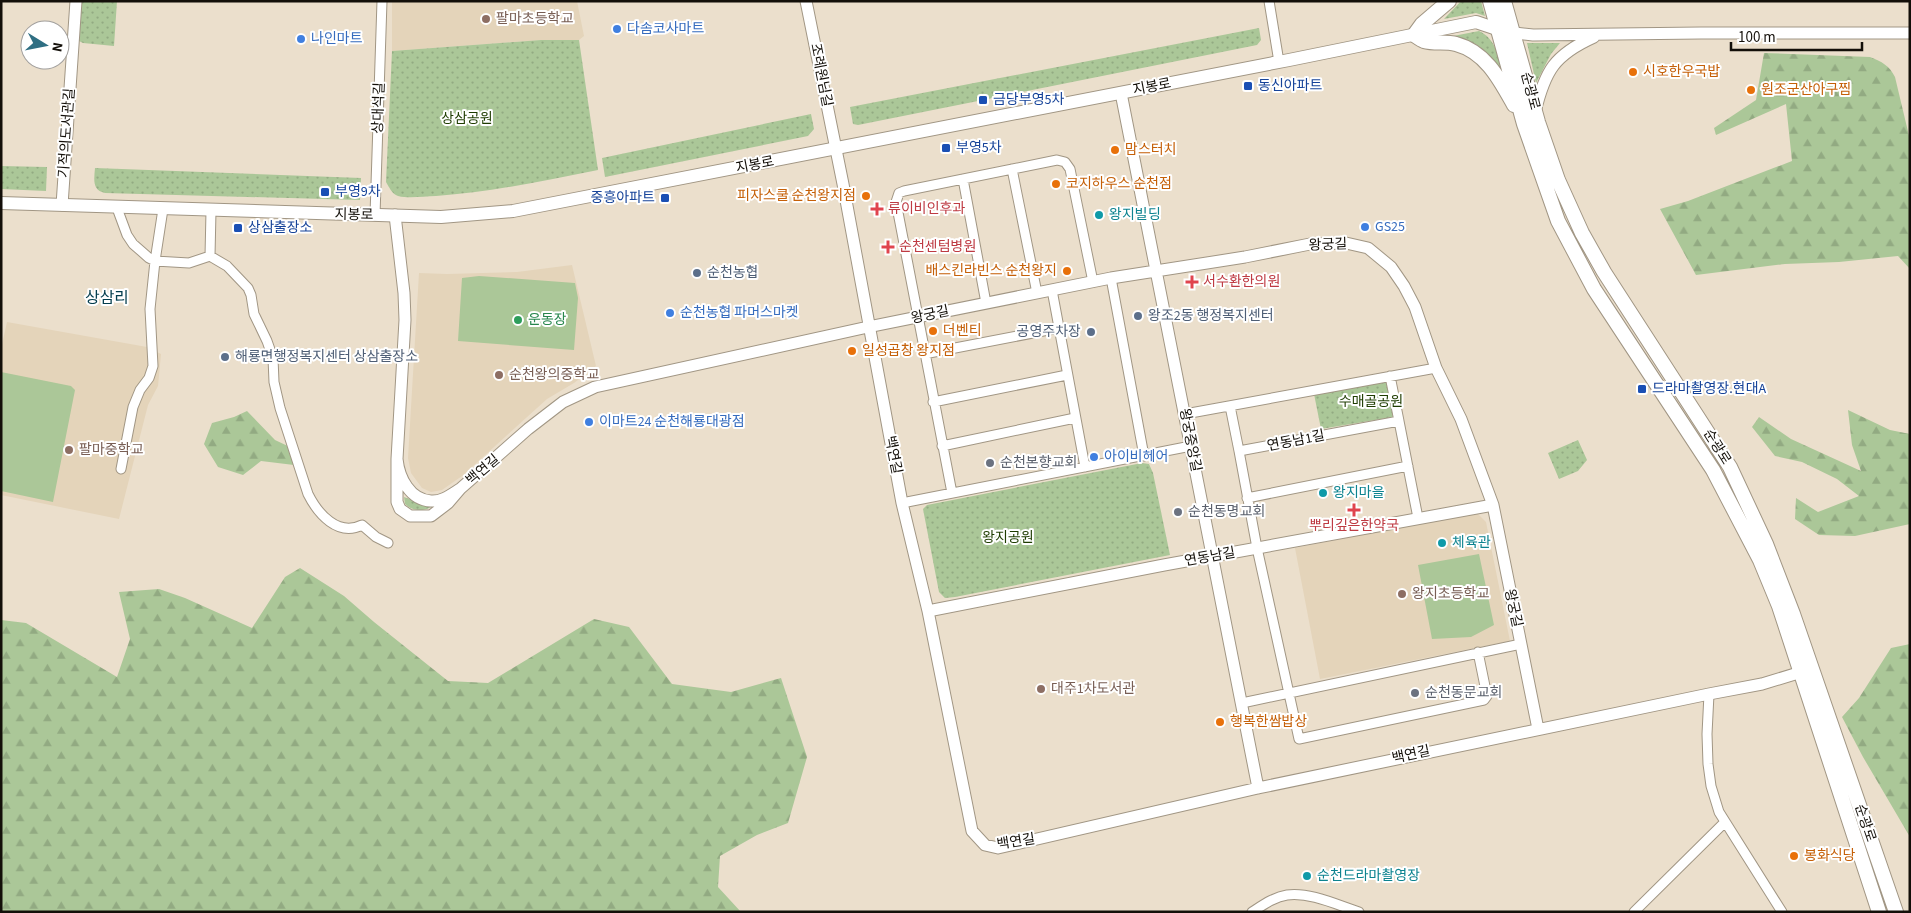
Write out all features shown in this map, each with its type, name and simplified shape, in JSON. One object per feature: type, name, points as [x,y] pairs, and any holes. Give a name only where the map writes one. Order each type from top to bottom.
[{"type":"main road","points":[[1449,1],[1422,24],[1414,35],[1424,41],[1466,47],[1482,57],[1494,71],[1524,124]]},
{"type":"main road","name":"순광로","points":[[1490,1],[1524,124],[1558,222],[1574,255],[1594,289],[1713,470],[1760,560],[1807,671],[1896,912]]},
{"type":"main road","name":"순광로","points":[[1504,1],[1558,180],[1582,233],[1604,272],[1730,467],[1766,544],[1807,671],[1879,912]]},
{"type":"main road","name":"지봉로","points":[[1,203],[441,217],[528,209],[1476,22],[1498,29]]},
{"type":"street","name":"기적의도서관길","points":[[62,205],[76,1]]},
{"type":"street","name":"상대석길","points":[[375,215],[382,1]]},
{"type":"street","name":"조례원님길","points":[[806,1],[836,148]]},
{"type":"street","points":[[1269,1],[1279,62]]},
{"type":"street","points":[[1498,29],[1531,35],[1910,33]]},
{"type":"street","points":[[1536,112],[1541,87],[1550,69],[1559,58],[1578,44],[1599,34]]},
{"type":"street","name":"왕궁중앙길","points":[[1121,93],[1258,788]]},
{"type":"street","name":"백연길","points":[[836,148],[902,503],[928,612],[972,831],[985,845],[998,848],[1258,788],[1762,684],[1807,671]]},
{"type":"street","points":[[952,493],[933,402],[896,198],[899,193],[1057,160],[1064,162],[1068,165],[1094,282]]},
{"type":"street","points":[[1012,169],[1037,293]]},
{"type":"street","points":[[963,179],[986,303]]},
{"type":"street","points":[[117,208],[127,235],[142,254],[155,261],[189,263],[210,256],[227,266],[248,288],[254,314],[273,358],[274,382],[280,408],[312,502],[332,524],[349,530],[362,525],[376,537],[388,543]]},
{"type":"street","points":[[120,469],[133,407],[140,390],[149,378],[153,366],[150,309],[163,209]]},
{"type":"street","points":[[210,256],[211,211]]},
{"type":"street","name":"백연길","points":[[395,216],[404,293],[405,320],[397,459],[397,502],[404,514],[415,517],[431,516],[448,504],[460,489]]},
{"type":"street","name":"왕궁길","points":[[868,327],[1111,278],[1310,244],[1346,243],[1368,248],[1387,263],[1404,286],[1415,307],[1436,368],[1461,419],[1493,505],[1538,729]]},
{"type":"street","points":[[1111,278],[1144,456]]},
{"type":"street","points":[[1052,290],[1085,467]]},
{"type":"street","name":"백연길","points":[[397,459],[404,482],[417,496],[436,501],[448,497],[460,489],[546,414],[578,394],[611,383],[868,327]]},
{"type":"street","points":[[924,354],[1059,328]]},
{"type":"street","points":[[1185,414],[1436,368]]},
{"type":"street","points":[[933,402],[1067,375]]},
{"type":"street","points":[[1390,376],[1418,518]]},
{"type":"street","points":[[1230,406],[1257,548],[1299,739],[1484,700],[1487,696],[1478,652]]},
{"type":"street","points":[[942,446],[1076,418]]},
{"type":"street","name":"연동남1길","points":[[1239,451],[1399,421]]},
{"type":"street","points":[[902,503],[1191,446]]},
{"type":"street","points":[[1248,498],[1408,466]]},
{"type":"street","name":"연동남길","points":[[928,612],[1213,556],[1493,505]]},
{"type":"street","points":[[1242,703],[1521,644]]},
{"type":"street","points":[[1709,694],[1708,764],[1711,786],[1719,812],[1724,823],[1782,912]]},
{"type":"street","points":[[1634,912],[1724,823]]},
{"type":"street","points":[[1252,912],[1267,902],[1288,895],[1312,897],[1334,908],[1359,912]]},
{"type":"shaded area","name":"팔마초등학교","points":[[392,1],[577,1],[584,36],[579,40],[541,40],[392,51]]},
{"type":"shaded area","name":"순천왕의중학교","points":[[572,265],[596,366],[574,383],[547,399],[462,476],[442,490],[431,492],[422,488],[411,473],[408,458],[419,273],[517,272]]},
{"type":"shaded area","name":"팔마중학교","points":[[7,322],[147,347],[161,354],[158,386],[148,405],[119,519],[1,495],[1,349]]},
{"type":"shaded area","name":"왕지초등학교","points":[[1476,512],[1486,522],[1510,641],[1320,679],[1295,548]]},
{"type":"green space","points":[[80,1],[117,1],[114,46],[83,43],[77,40]]},
{"type":"green space","points":[[1461,1],[1481,1],[1485,16],[1476,13],[1444,19]]},
{"type":"green space","points":[[1259,28],[1261,40],[1257,45],[858,125],[853,124],[850,107]]},
{"type":"green space","points":[[1479,31],[1493,43],[1503,72],[1486,52],[1474,43],[1448,37]]},
{"type":"green space","name":"상삼공원","points":[[541,40],[579,40],[598,170],[477,192],[412,197],[394,194],[386,182],[392,51]]},
{"type":"green space","points":[[1527,43],[1560,43],[1551,54],[1536,83]]},
{"type":"green space","points":[[1764,53],[1870,57],[1885,64],[1893,73],[1910,140],[1910,269],[1898,256],[1839,262],[1785,264],[1696,275],[1660,209],[1688,201],[1792,161],[1786,104],[1716,135],[1714,128],[1756,100]]},
{"type":"green space","points":[[811,114],[814,129],[808,136],[605,177],[602,158]]},
{"type":"green space","points":[[1,166],[47,167],[46,191],[1,189]]},
{"type":"green space","points":[[95,168],[361,178],[360,200],[105,193],[96,187],[94,180]]},
{"type":"green space","name":"운동장","points":[[479,276],[575,283],[578,298],[574,350],[458,341],[462,278]]},
{"type":"green space","points":[[1,372],[71,386],[75,390],[53,502],[1,491]]},
{"type":"green space","name":"수매골공원","points":[[1386,379],[1393,417],[1321,429],[1314,394]]},
{"type":"green space","points":[[1848,410],[1890,430],[1910,434],[1910,524],[1855,536],[1819,535],[1795,519],[1796,498],[1818,512],[1859,496],[1837,479],[1802,462],[1775,456],[1752,427],[1759,417],[1791,439],[1861,471],[1852,445]]},
{"type":"green space","points":[[247,411],[275,440],[292,448],[294,465],[261,461],[243,475],[218,467],[204,444],[212,423]]},
{"type":"green space","points":[[1578,440],[1587,460],[1578,471],[1559,479],[1548,453]]},
{"type":"green space","name":"왕지공원","points":[[1142,463],[1149,464],[1153,473],[1170,555],[955,597],[945,598],[939,592],[923,509],[927,505]]},
{"type":"green space","points":[[404,497],[431,507],[421,510],[411,508],[405,504]]},
{"type":"green space","points":[[1479,554],[1494,625],[1471,637],[1432,639],[1418,565]]},
{"type":"green space","points":[[300,568],[344,596],[448,681],[488,683],[594,619],[629,627],[672,684],[731,692],[781,678],[807,757],[788,823],[757,835],[720,856],[718,887],[741,912],[1,912],[1,620],[26,623],[117,677],[130,639],[119,592],[159,589],[185,598],[252,628],[285,577]]},
{"type":"green space","points":[[1910,644],[1910,837],[1842,717],[1859,698],[1891,648]]},
{"type":"place","name":"팔마초등학교","points":[[486,19]]},
{"type":"place","name":"다솜코사마트","points":[[617,29]]},
{"type":"place","name":"나인마트","points":[[301,39]]},
{"type":"place","name":"시호한우국밥","points":[[1633,72]]},
{"type":"place","name":"동신아파트","points":[[1248,86]]},
{"type":"place","name":"원조군산아구찜","points":[[1751,90]]},
{"type":"place","name":"금당부영5차","points":[[983,100]]},
{"type":"place","name":"부영5차","points":[[946,148]]},
{"type":"place","name":"맘스터치","points":[[1115,150]]},
{"type":"place","name":"코지하우스 순천점","points":[[1056,184]]},
{"type":"place","name":"부영9차","points":[[325,192]]},
{"type":"place","name":"피자스쿨 순천왕지점","points":[[866,196]]},
{"type":"place","name":"중흥아파트","points":[[665,198]]},
{"type":"place","name":"류이비인후과","points":[[877,209]]},
{"type":"place","name":"왕지빌딩","points":[[1099,215]]},
{"type":"place","name":"GS25","points":[[1365,227]]},
{"type":"place","name":"상삼출장소","points":[[238,228]]},
{"type":"place","name":"순천센텀병원","points":[[888,247]]},
{"type":"place","name":"배스킨라빈스 순천왕지","points":[[1067,271]]},
{"type":"place","name":"순천농협","points":[[697,273]]},
{"type":"place","name":"서수환한의원","points":[[1192,282]]},
{"type":"place","name":"순천농협 파머스마켓","points":[[670,313]]},
{"type":"place","name":"왕조2동 행정복지센터","points":[[1138,316]]},
{"type":"place","name":"운동장","points":[[518,320]]},
{"type":"place","name":"더벤티","points":[[933,331]]},
{"type":"place","name":"공영주차장","points":[[1091,332]]},
{"type":"place","name":"일성곱창 왕지점","points":[[852,351]]},
{"type":"place","name":"해룡면행정복지센터 상삼출장소","points":[[225,357]]},
{"type":"place","name":"순천왕의중학교","points":[[499,375]]},
{"type":"place","name":"드라마촬영장.현대A","points":[[1642,389]]},
{"type":"place","name":"이마트24 순천해룡대광점","points":[[589,422]]},
{"type":"place","name":"팔마중학교","points":[[69,450]]},
{"type":"place","name":"아이비헤어","points":[[1094,457]]},
{"type":"place","name":"순천본향교회","points":[[990,463]]},
{"type":"place","name":"왕지마을","points":[[1323,493]]},
{"type":"place","name":"뿌리깊은한약국","points":[[1354,510]]},
{"type":"place","name":"순천동명교회","points":[[1178,512]]},
{"type":"place","name":"체육관","points":[[1442,543]]},
{"type":"place","name":"왕지초등학교","points":[[1402,594]]},
{"type":"place","name":"대주1차도서관","points":[[1041,689]]},
{"type":"place","name":"순천동문교회","points":[[1415,693]]},
{"type":"place","name":"행복한쌈밥상","points":[[1220,722]]},
{"type":"place","name":"봉화식당","points":[[1794,856]]},
{"type":"place","name":"순천드라마촬영장","points":[[1307,876]]},
{"type":"district","name":"상삼리","points":[[107,298]]}]
